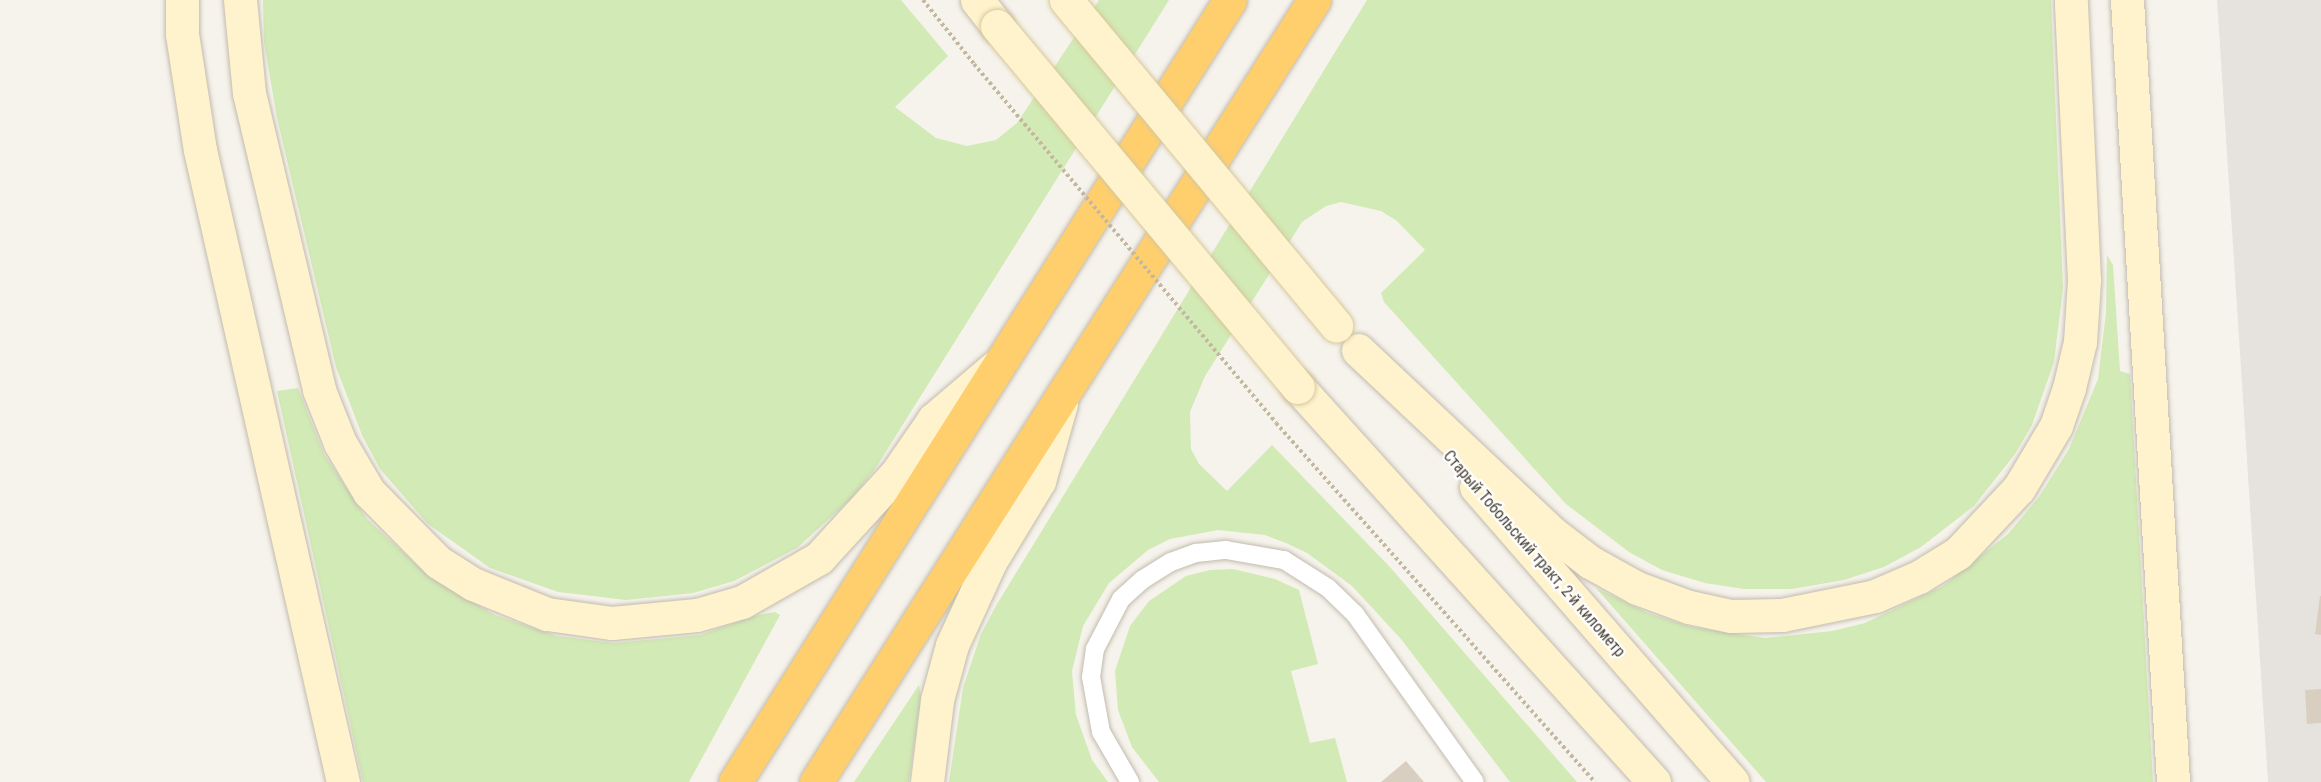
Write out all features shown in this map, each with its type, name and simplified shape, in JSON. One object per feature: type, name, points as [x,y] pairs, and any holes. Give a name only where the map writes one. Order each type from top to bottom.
[{"type":"highway","points":[[735,782],[1007,357],[1230,0]]},
{"type":"highway","points":[[816,782],[1306,13]]},
{"type":"main road","points":[[182,0],[182,34],[200,150],[343,782]]},
{"type":"main road","points":[[240,0],[242,49],[263,159],[319,390],[340,443],[369,492],[404,531],[438,562],[509,602],[547,614],[612,623],[697,615],[742,602],[819,558],[896,474],[934,419],[1007,357]]},
{"type":"main road","points":[[977,0],[1298,387],[1498,612],[1654,782]]},
{"type":"main road","name":"Старый Тобольский тракт, 2-й километр","points":[[1066,0],[1336,325],[1732,782]]},
{"type":"main road","points":[[1306,13],[1323,0]]},
{"type":"main road","points":[[1358,350],[1551,532],[1590,562],[1637,588],[1689,607],[1731,616],[1782,615],[1864,599],[1919,577],[1958,552],[2019,488],[2046,446],[2069,388],[2080,342],[2084,279],[2072,0]]},
{"type":"main road","points":[[2127,0],[2173,782]]},
{"type":"main road","points":[[927,782],[937,700],[952,645],[990,562],[1039,481],[1064,395]]},
{"type":"main road","points":[[1498,612],[1635,782]]},
{"type":"lane","points":[[1130,782],[1111,755],[1098,723],[1091,677],[1095,649],[1121,599],[1142,580],[1171,562],[1196,553],[1226,550],[1284,560],[1328,588],[1355,614],[1475,782]]},
{"type":"path","points":[[923,0],[974,64],[1276,423],[1595,782]]},
{"type":"shaded area","points":[[2217,0],[2321,0],[2321,782],[2268,782]]},
{"type":"green space","points":[[263,0],[901,0],[948,56],[895,107],[936,138],[967,146],[996,140],[1017,123],[1099,0],[1169,0],[875,469],[852,498],[797,548],[734,581],[693,593],[626,600],[558,592],[490,568],[428,524],[380,469],[362,435],[336,367],[277,118],[264,42]]},
{"type":"green space","points":[[1367,0],[2051,0],[2063,288],[2054,362],[2032,425],[2015,454],[1974,506],[1921,547],[1884,567],[1844,580],[1792,589],[1744,589],[1705,583],[1662,570],[1629,552],[1566,504],[1384,302],[1381,293],[1425,250],[1397,221],[1381,211],[1341,202],[1326,206],[1302,222],[1205,376],[1190,412],[1191,449],[1199,464],[1227,491],[1272,445],[1389,566],[1577,782],[1510,782],[1401,639],[1352,586],[1307,553],[1286,543],[1265,535],[1218,530],[1170,539],[1148,550],[1109,583],[1083,626],[1072,671],[1076,715],[1092,760],[1108,782],[949,782],[963,688],[981,634],[997,604]]},
{"type":"green space","points":[[2107,255],[2113,265],[2120,371],[2130,374],[2153,782],[1766,782],[1596,588],[1648,613],[1691,627],[1765,638],[1832,631],[1865,623],[1943,586],[2008,534],[2039,497],[2069,449],[2098,379],[2106,313]]},
{"type":"green space","points":[[298,388],[324,454],[367,519],[431,578],[495,615],[557,636],[614,643],[700,635],[758,615],[775,612],[780,615],[689,782],[363,782],[277,391]]},
{"type":"green space","points":[[1233,569],[1275,579],[1299,590],[1318,664],[1291,671],[1310,743],[1335,738],[1347,782],[1159,782],[1132,747],[1118,710],[1115,671],[1130,626],[1149,601],[1186,576],[1210,570]]},
{"type":"green space","points":[[919,685],[921,697],[909,782],[854,782]]},
{"type":"building","points":[[2321,596],[2321,635],[2315,634]]},
{"type":"building","points":[[2321,689],[2321,723],[2307,724],[2305,690]]},
{"type":"building","points":[[1406,761],[1424,782],[1381,782]]}]
